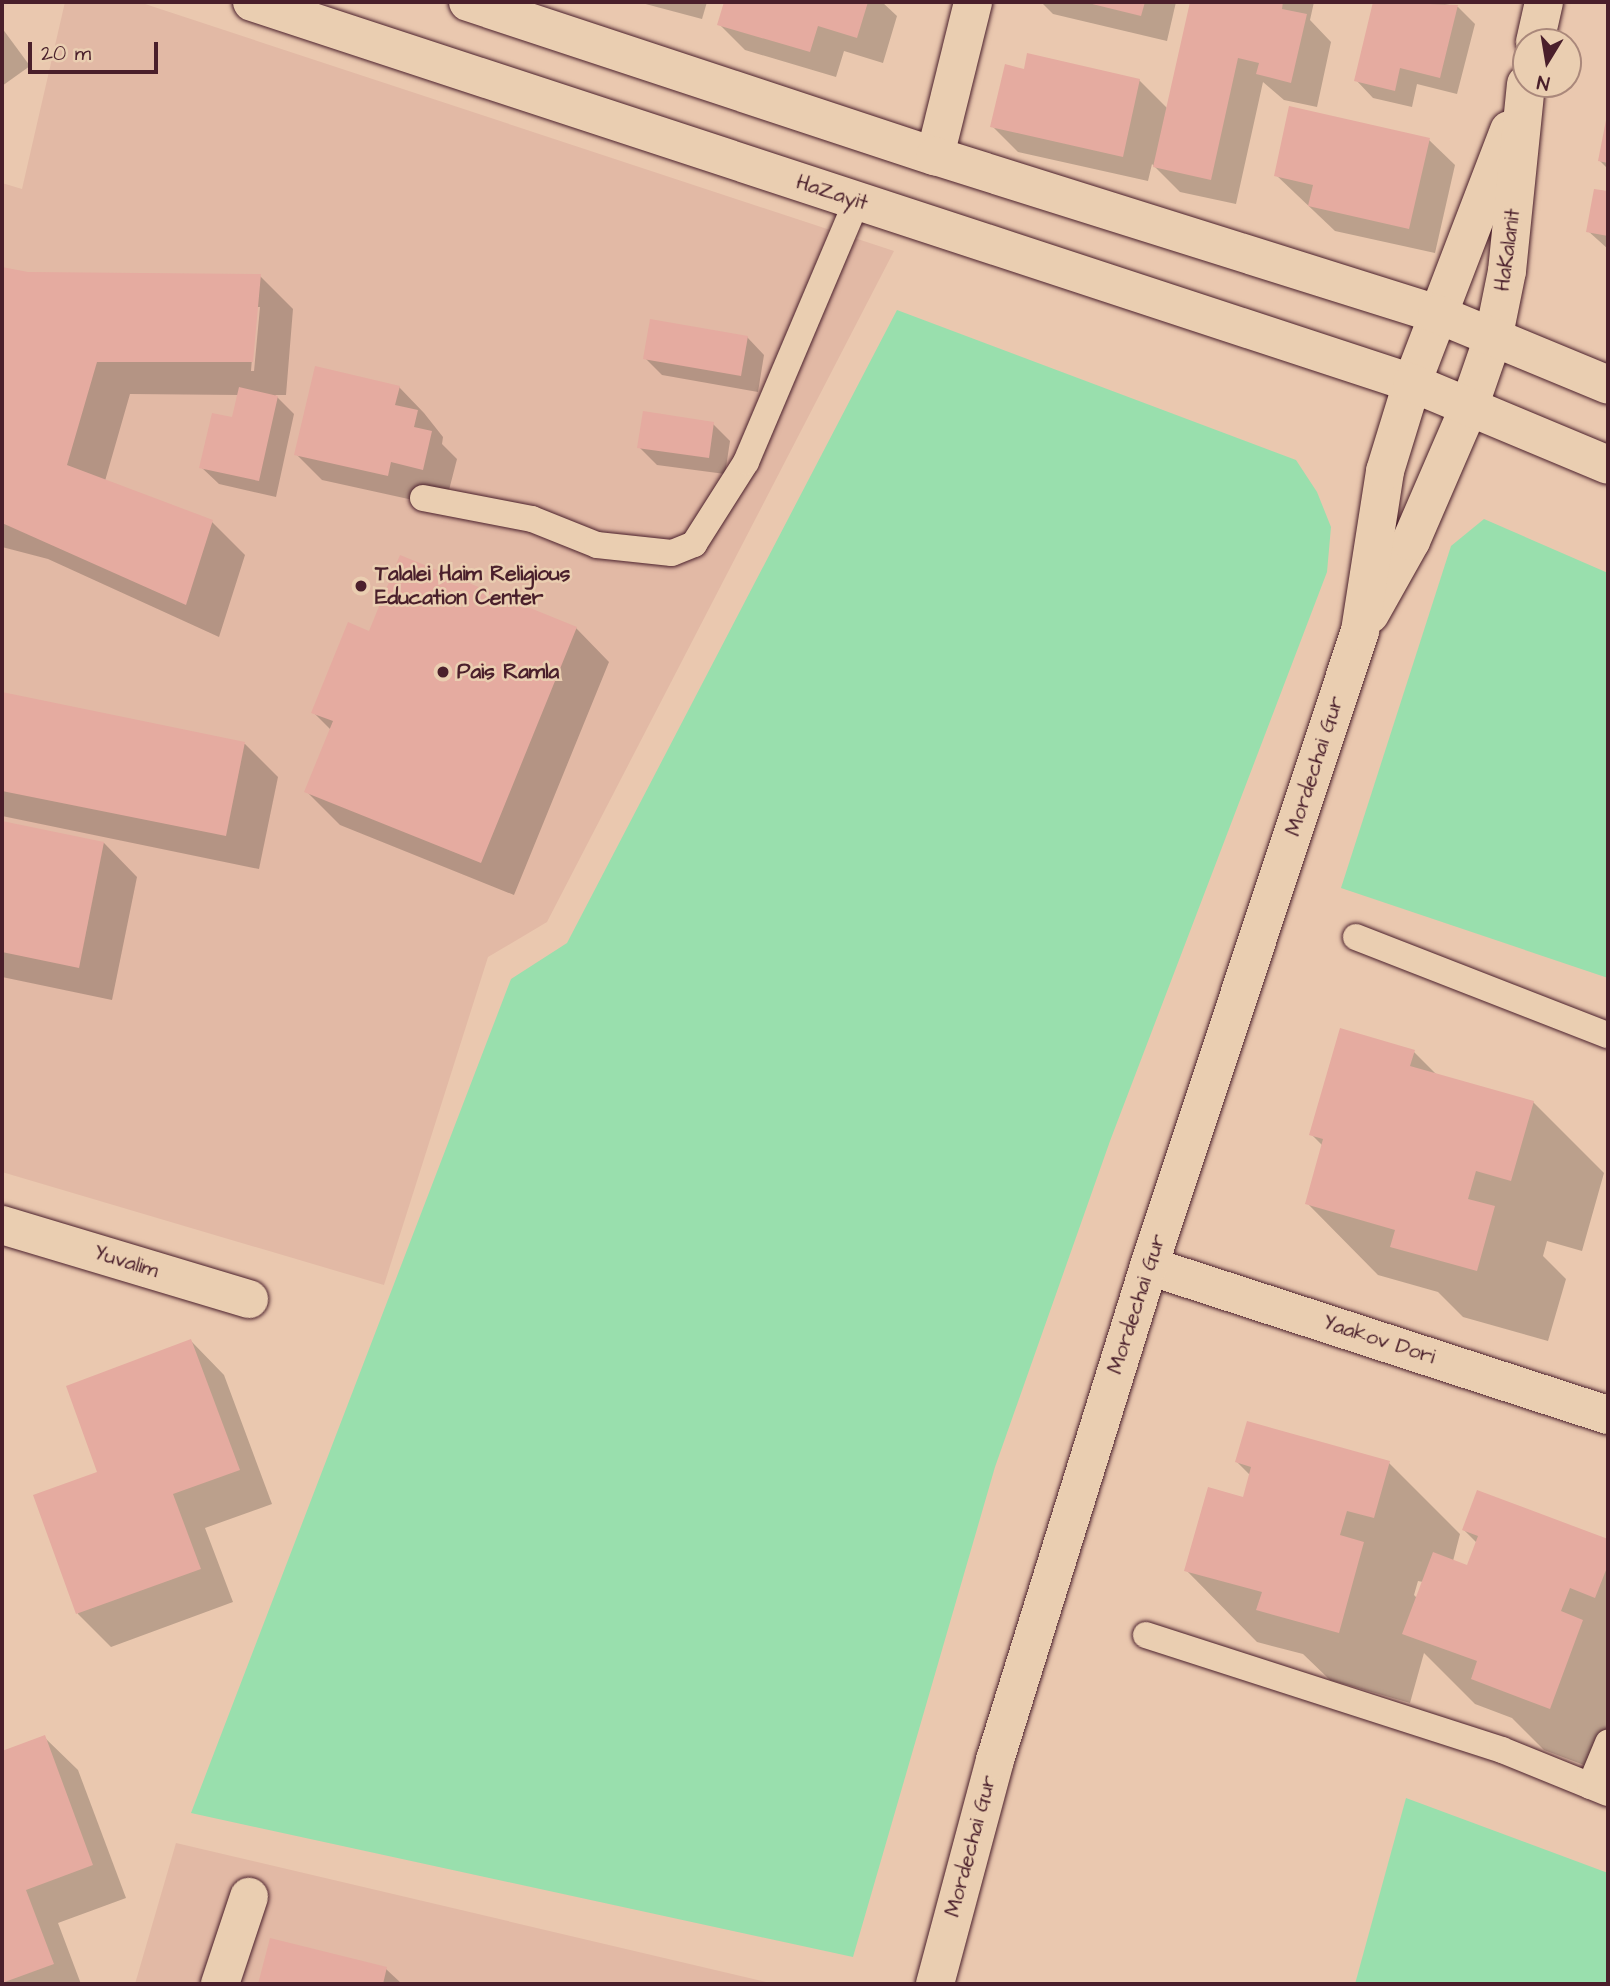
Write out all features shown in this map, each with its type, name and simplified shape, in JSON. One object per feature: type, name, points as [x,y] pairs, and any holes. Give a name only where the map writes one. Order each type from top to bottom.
[{"type":"street","name":"HaZayit","points":[[252,2],[1412,383],[1608,466]]},
{"type":"street","points":[[468,2],[935,156],[1437,314],[1494,335],[1608,385]]},
{"type":"street","points":[[935,156],[973,2]]},
{"type":"street","points":[[1538,28],[1544,2]]},
{"type":"street","name":"HaKalanit","points":[[1412,383],[1522,98]]},
{"type":"street","name":"HaKalanit","points":[[1469,407],[1494,335],[1507,271],[1525,98]]},
{"type":"street","name":"Mordechai Gur","points":[[935,1984],[995,1759],[1149,1266],[1360,631],[1385,471],[1412,383]]},
{"type":"street","name":"Mordechai Gur","points":[[1360,631],[1411,541],[1469,407]]},
{"type":"street","name":"Yuvalim","points":[[2,1225],[249,1299]]},
{"type":"street","name":"Yaakov Dori","points":[[1149,1266],[1608,1415]]},
{"type":"street","points":[[220,1984],[249,1897]]},
{"type":"lane","points":[[423,498],[532,519],[597,545],[672,553],[694,544],[746,462],[857,201]]},
{"type":"lane","points":[[1356,937],[1608,1035]]},
{"type":"lane","points":[[1146,1636],[1502,1751],[1599,1789],[1608,1743]]},
{"type":"shaded area","name":"Talalei Haim Religious Education Center","points":[[65,2],[139,2],[894,251],[547,922],[488,957],[384,1285],[2,1172],[2,183],[22,189]]},
{"type":"shaded area","points":[[176,1843],[775,1984],[135,1984]]},
{"type":"green space","points":[[897,310],[1296,460],[1317,492],[1331,527],[1327,572],[1110,1141],[995,1467],[853,1957],[191,1813],[511,979],[567,943]]},
{"type":"green space","points":[[1484,519],[1608,573],[1608,978],[1341,888],[1451,546]]},
{"type":"green space","points":[[1406,1798],[1608,1873],[1608,1984],[1355,1984]]},
{"type":"building","points":[[724,2],[868,2],[857,38],[818,26],[810,52],[717,25]]},
{"type":"building","points":[[1084,2],[1145,2],[1141,16]]},
{"type":"building","points":[[1190,2],[1283,2],[1282,9],[1307,14],[1291,83],[1256,74],[1259,63],[1238,58],[1211,180],[1153,167]]},
{"type":"building","points":[[1373,2],[1458,5],[1440,78],[1400,68],[1395,91],[1354,81]]},
{"type":"building","points":[[1027,53],[1140,79],[1123,157],[990,127],[1005,64],[1024,69]]},
{"type":"building","points":[[1289,106],[1430,138],[1409,229],[1308,206],[1313,185],[1274,176]]},
{"type":"building","points":[[1608,116],[1608,163],[1598,161]]},
{"type":"building","points":[[1594,189],[1608,191],[1608,236],[1586,232]]},
{"type":"building","points":[[2,267],[28,272],[261,274],[253,362],[97,362],[67,465],[213,520],[186,605],[2,523]]},
{"type":"building","points":[[650,319],[748,336],[741,376],[643,359]]},
{"type":"building","points":[[315,366],[400,386],[395,405],[418,410],[414,427],[432,431],[423,470],[391,462],[388,476],[294,455]]},
{"type":"building","points":[[239,387],[278,396],[259,481],[199,468],[212,413],[232,417]]},
{"type":"building","points":[[643,411],[714,422],[709,458],[637,448]]},
{"type":"building","name":"Pais Ramla","points":[[400,555],[577,627],[481,863],[304,792],[333,721],[311,713],[348,622],[369,631]]},
{"type":"building","points":[[2,692],[245,742],[226,836],[2,791]]},
{"type":"building","points":[[2,821],[104,842],[79,968],[2,952]]},
{"type":"building","points":[[1340,1028],[1415,1050],[1410,1066],[1534,1101],[1511,1181],[1476,1171],[1468,1199],[1495,1206],[1477,1271],[1390,1247],[1395,1230],[1305,1204],[1323,1139],[1309,1135]]},
{"type":"building","points":[[191,1339],[240,1470],[173,1494],[201,1569],[76,1614],[33,1495],[97,1472],[66,1386]]},
{"type":"building","points":[[1247,1421],[1390,1461],[1374,1518],[1347,1511],[1340,1535],[1364,1542],[1339,1633],[1256,1610],[1262,1592],[1184,1571],[1208,1487],[1243,1497],[1251,1467],[1235,1462]]},
{"type":"building","points":[[1477,1490],[1608,1539],[1608,1565],[1595,1598],[1570,1588],[1561,1611],[1583,1620],[1550,1709],[1471,1679],[1477,1661],[1402,1634],[1433,1552],[1467,1565],[1478,1536],[1462,1530]]},
{"type":"building","points":[[45,1735],[93,1865],[26,1890],[54,1964],[2,1983],[2,1751]]},
{"type":"building","points":[[270,1938],[387,1967],[383,1984],[258,1984]]},
{"type":"place","name":"Talalei Haim Religious Education Center","points":[[361,586]]},
{"type":"place","name":"Pais Ramla","points":[[443,672]]}]
